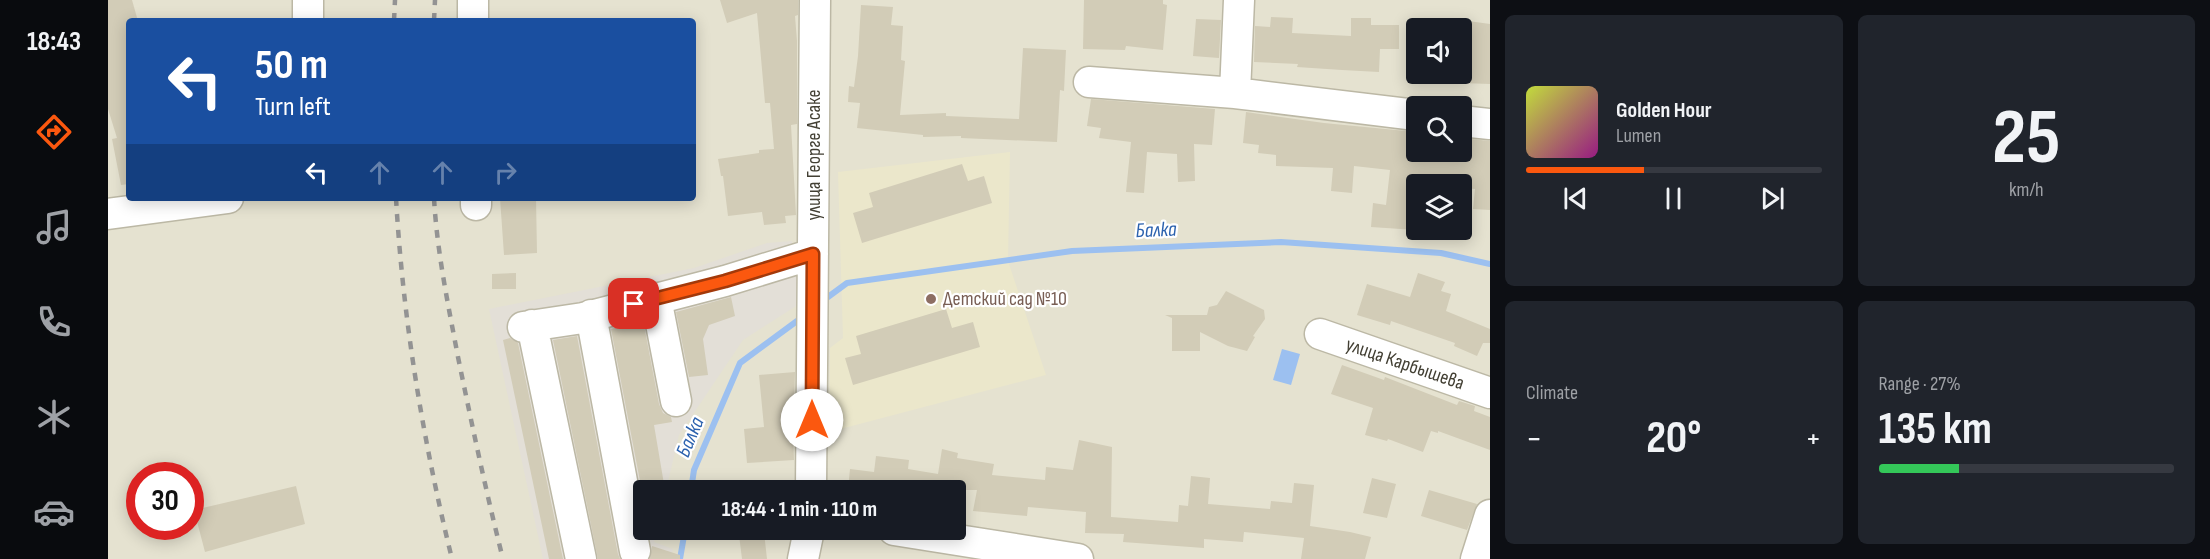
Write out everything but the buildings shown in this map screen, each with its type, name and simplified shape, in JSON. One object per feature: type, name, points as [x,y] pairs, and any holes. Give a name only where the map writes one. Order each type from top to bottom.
[{"type":"street","points":[[308,0],[308,18]]},
{"type":"street","points":[[473,0],[473,18]]},
{"type":"street","name":"улица Георге Асаке","points":[[812,480],[815,0]]},
{"type":"street","points":[[1235,93],[1239,0]]},
{"type":"street","points":[[1089,82],[1235,93],[1406,114]]},
{"type":"street","points":[[1472,122],[1490,124]]},
{"type":"street","points":[[108,214],[206,201]]},
{"type":"street","points":[[581,559],[528,326],[591,315],[725,281],[813,254]]},
{"type":"street","points":[[656,298],[676,401]]},
{"type":"street","points":[[591,315],[635,551]]},
{"type":"street","name":"улица Карбышева","points":[[1320,334],[1490,393]]},
{"type":"street","points":[[1476,559],[1490,515]]},
{"type":"street","points":[[803,559],[807,540]]},
{"type":"street","points":[[957,540],[1078,559]]},
{"type":"shaded area","points":[[108,0],[1490,0],[1490,559],[108,559]]},
{"type":"shaded area","name":"Детский сад №10","points":[[1010,152],[1008,261],[1046,375],[829,432],[830,348],[843,338],[838,172]]},
{"type":"shaded area","points":[[792,241],[804,301],[743,340],[679,435],[668,480],[633,480],[633,540],[654,540],[654,542],[673,549],[670,559],[543,559],[489,309],[694,268],[767,243]]},
{"type":"water","points":[[1282,349],[1300,354],[1291,385],[1273,380]]},
{"type":"waterway","name":"Балка","points":[[828,297],[847,283],[1072,251],[1281,242],[1441,253],[1490,264]]},
{"type":"waterway","name":"Балка","points":[[692,480],[694,470],[740,363],[797,321]]},
{"type":"waterway","name":"Балка","points":[[680,559],[683,540]]},
{"type":"railway","points":[[394,18],[395,0]]},
{"type":"railway","points":[[434,18],[435,0]]},
{"type":"railway","points":[[396,201],[409,335],[423,425],[452,559]]},
{"type":"railway","points":[[434,201],[440,258],[458,357],[503,559]]},
{"type":"place","name":"Детский сад №10","points":[[931,299]]},
{"type":"route","points":[[634,304],[725,281],[813,254],[812,420]]}]
